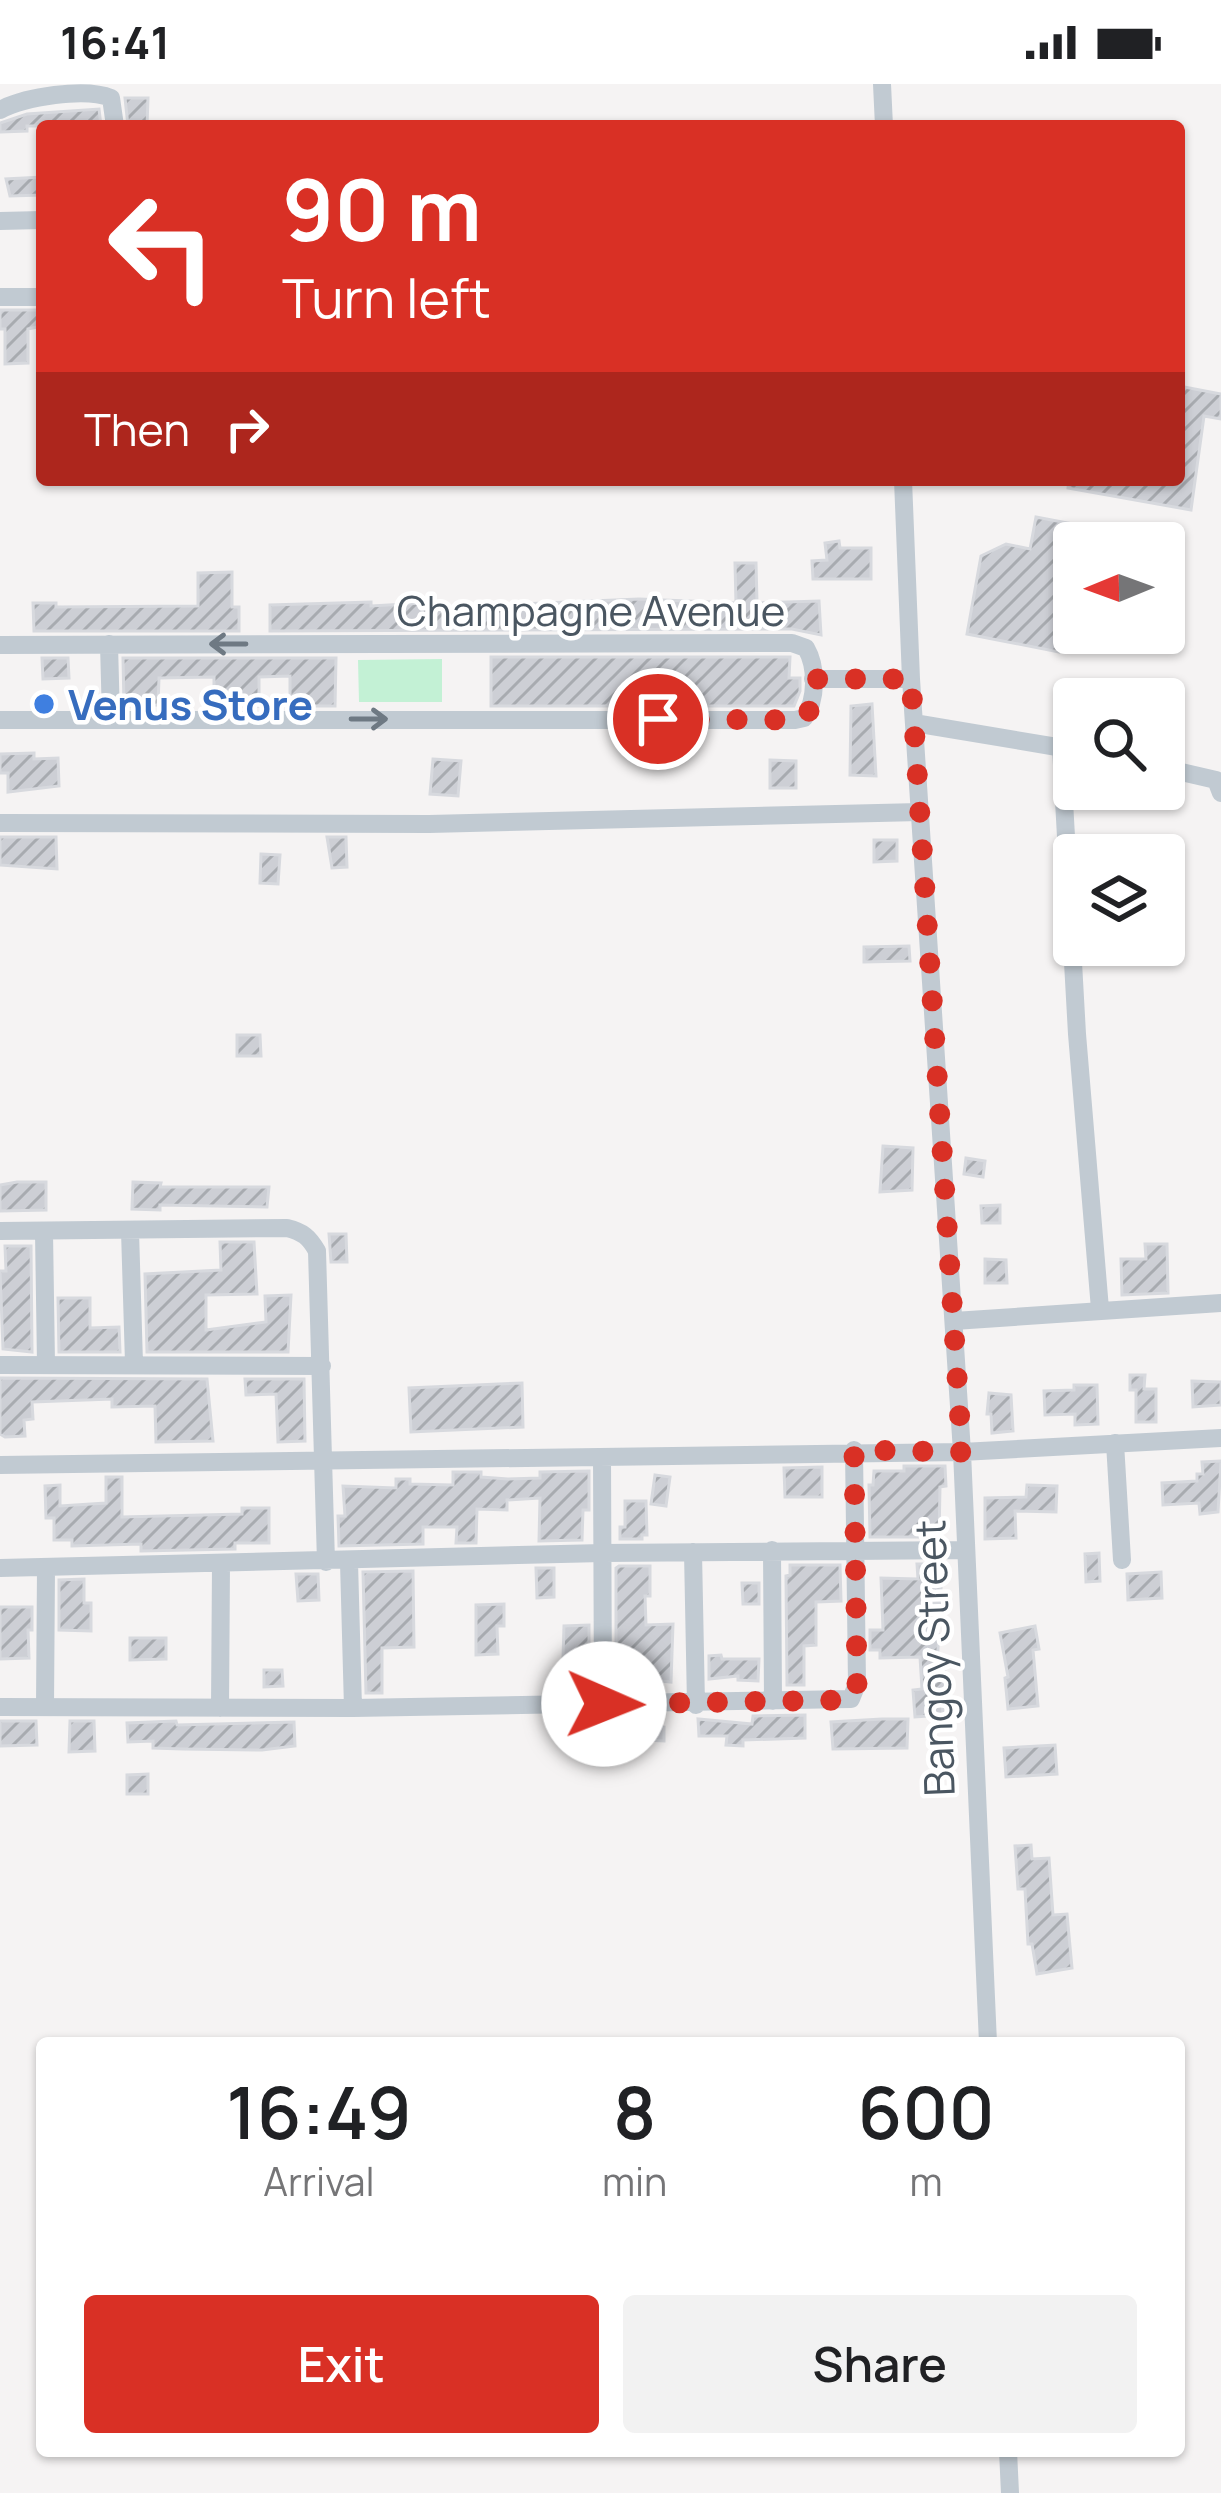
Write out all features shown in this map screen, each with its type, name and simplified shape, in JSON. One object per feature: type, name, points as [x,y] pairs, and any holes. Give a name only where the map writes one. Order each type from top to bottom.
[{"type":"street","points":[[882,84],[884,120]]},
{"type":"street","points":[[0,110],[28,99],[97,93],[111,98],[114,120]]},
{"type":"street","points":[[0,221],[36,220]]},
{"type":"street","points":[[0,297],[36,297]]},
{"type":"street","name":"Bangoy Street","points":[[903,486],[911,679],[962,1452],[988,2037]]},
{"type":"street","name":"Champagne Avenue","points":[[0,645],[792,643],[806,648],[813,679],[812,707],[804,718],[795,720],[0,720]]},
{"type":"street","points":[[110,644],[111,719]]},
{"type":"street","points":[[813,679],[911,679]]},
{"type":"street","points":[[914,723],[1053,746]]},
{"type":"street","points":[[1185,773],[1216,780],[1221,793]]},
{"type":"street","points":[[1070,810],[1077,1034],[1100,1309]]},
{"type":"street","points":[[0,824],[429,824],[920,812]]},
{"type":"street","points":[[0,1231],[287,1228],[302,1232],[317,1251],[326,1562]]},
{"type":"street","points":[[44,1232],[46,1364]]},
{"type":"street","points":[[130,1232],[134,1363]]},
{"type":"street","points":[[954,1322],[1221,1303]]},
{"type":"street","points":[[0,1365],[322,1366]]},
{"type":"street","points":[[0,1465],[962,1452],[1221,1438]]},
{"type":"street","points":[[1115,1443],[1122,1560]]},
{"type":"street","points":[[0,1707],[843,1702],[855,1695],[854,1450]]},
{"type":"street","points":[[602,1457],[604,1704]]},
{"type":"street","points":[[772,1550],[773,1702]]},
{"type":"street","points":[[0,1568],[603,1553],[965,1550]]},
{"type":"street","points":[[693,1552],[696,1705]]},
{"type":"street","points":[[349,1562],[353,1708]]},
{"type":"street","points":[[220,1708],[221,1564]]},
{"type":"street","points":[[45,1706],[46,1568]]},
{"type":"street","points":[[1008,2457],[1010,2493]]},
{"type":"green space","points":[[442,659],[442,702],[359,702],[358,660]]},
{"type":"building","points":[[125,98],[148,98],[147,120],[127,120]]},
{"type":"building","points":[[99,109],[100,120],[36,120],[36,126],[27,126],[27,131],[0,132],[0,123],[27,114]]},
{"type":"building","points":[[36,177],[36,195],[10,196],[6,179]]},
{"type":"building","points":[[0,310],[36,310],[36,327],[28,329],[28,363],[5,364],[5,329],[0,329]]},
{"type":"building","points":[[1185,387],[1221,394],[1221,419],[1204,416],[1191,510],[1068,488],[1185,486]]},
{"type":"building","points":[[1036,517],[1062,522],[1053,522],[1053,651],[967,634],[981,556],[1006,544],[1030,549]]},
{"type":"building","points":[[839,541],[840,548],[871,548],[871,579],[813,579],[812,561],[827,560],[825,543]]},
{"type":"building","points":[[735,563],[756,563],[757,603],[819,601],[821,635],[792,629],[270,631],[270,605],[371,602],[371,606],[423,603],[449,607],[639,599],[736,603]]},
{"type":"building","points":[[232,572],[232,607],[239,607],[239,631],[34,631],[33,603],[198,606],[198,573]]},
{"type":"building","points":[[491,657],[790,657],[789,678],[800,678],[800,691],[794,706],[491,706]]},
{"type":"building","points":[[42,658],[68,658],[69,678],[43,679]]},
{"type":"building","points":[[123,658],[336,658],[335,706],[290,706],[290,676],[259,677],[259,706],[214,706],[214,677],[159,678],[158,705],[124,706]]},
{"type":"building","points":[[872,704],[876,776],[850,775],[851,706]]},
{"type":"building","points":[[34,753],[34,759],[58,758],[59,786],[8,792],[8,773],[0,773],[0,754]]},
{"type":"building","points":[[433,759],[461,761],[458,796],[430,794]]},
{"type":"building","points":[[770,760],[796,761],[796,788],[770,788]]},
{"type":"building","points":[[0,837],[56,837],[57,869],[0,865]]},
{"type":"building","points":[[327,837],[346,837],[347,867],[332,868]]},
{"type":"building","points":[[874,840],[897,840],[897,861],[874,862]]},
{"type":"building","points":[[261,854],[280,855],[278,884],[260,883]]},
{"type":"building","points":[[909,946],[910,961],[864,962],[864,947]]},
{"type":"building","points":[[237,1035],[260,1035],[261,1056],[237,1056]]},
{"type":"building","points":[[883,1146],[913,1148],[912,1190],[880,1192]]},
{"type":"building","points":[[966,1158],[985,1161],[983,1177],[964,1174]]},
{"type":"building","points":[[46,1182],[46,1210],[0,1211],[0,1185]]},
{"type":"building","points":[[133,1182],[161,1183],[160,1187],[269,1187],[267,1207],[132,1209]]},
{"type":"building","points":[[1000,1205],[1000,1223],[982,1223],[981,1206]]},
{"type":"building","points":[[329,1234],[346,1234],[347,1262],[331,1262]]},
{"type":"building","points":[[220,1242],[254,1242],[257,1294],[206,1295],[206,1330],[266,1322],[265,1296],[291,1295],[288,1352],[147,1352],[145,1274],[221,1270]]},
{"type":"building","points":[[1145,1244],[1167,1244],[1168,1293],[1122,1295],[1121,1259],[1146,1259]]},
{"type":"building","points":[[5,1246],[31,1246],[32,1352],[3,1349],[0,1271],[6,1271]]},
{"type":"building","points":[[985,1259],[1006,1260],[1007,1283],[985,1283]]},
{"type":"building","points":[[58,1298],[90,1298],[90,1328],[119,1327],[120,1352],[59,1352]]},
{"type":"building","points":[[1130,1375],[1145,1375],[1144,1389],[1156,1389],[1156,1422],[1136,1422],[1136,1390],[1130,1390]]},
{"type":"building","points":[[0,1378],[207,1379],[213,1441],[156,1442],[155,1406],[112,1407],[112,1399],[32,1402],[33,1419],[24,1420],[25,1436],[5,1437],[0,1434]]},
{"type":"building","points":[[245,1379],[304,1379],[305,1441],[278,1442],[276,1394],[246,1395]]},
{"type":"building","points":[[1192,1381],[1221,1382],[1221,1405],[1193,1407]]},
{"type":"building","points":[[522,1383],[523,1427],[411,1432],[409,1388]]},
{"type":"building","points":[[1074,1385],[1097,1385],[1098,1424],[1075,1425],[1075,1414],[1045,1415],[1044,1391],[1074,1390]]},
{"type":"building","points":[[989,1393],[1011,1395],[1013,1431],[992,1433]]},
{"type":"building","points":[[1221,1461],[1218,1512],[1200,1514],[1199,1503],[1163,1505],[1162,1483],[1197,1481],[1197,1474],[1203,1474],[1202,1462]]},
{"type":"building","points":[[904,1466],[945,1466],[939,1537],[870,1537],[869,1485],[873,1485],[874,1471],[904,1471]]},
{"type":"building","points":[[822,1467],[822,1497],[785,1497],[784,1468]]},
{"type":"building","points":[[589,1471],[589,1510],[583,1510],[582,1540],[539,1541],[540,1498],[507,1500],[507,1510],[477,1509],[476,1543],[456,1543],[457,1527],[423,1527],[423,1544],[339,1546],[338,1516],[345,1516],[343,1486],[396,1488],[396,1479],[453,1485],[453,1472],[508,1479],[540,1478],[540,1472]]},
{"type":"building","points":[[655,1475],[670,1477],[666,1506],[651,1504]]},
{"type":"building","points":[[106,1477],[122,1477],[122,1517],[242,1514],[242,1508],[269,1508],[269,1543],[235,1543],[235,1549],[141,1551],[141,1544],[72,1546],[72,1540],[54,1540],[54,1518],[46,1518],[45,1486],[60,1485],[60,1506],[106,1503]]},
{"type":"building","points":[[1027,1485],[1057,1486],[1056,1512],[1015,1511],[1016,1538],[985,1539],[985,1498],[1026,1497]]},
{"type":"building","points":[[625,1501],[646,1501],[647,1535],[642,1539],[620,1539]]},
{"type":"building","points":[[1099,1553],[1100,1581],[1086,1582],[1085,1554]]},
{"type":"building","points":[[917,1564],[941,1564],[941,1603],[932,1603],[934,1635],[939,1635],[937,1663],[943,1662],[948,1688],[943,1715],[915,1717],[913,1690],[922,1689],[920,1657],[880,1658],[880,1650],[870,1650],[870,1630],[883,1630],[881,1578],[918,1579]]},
{"type":"building","points":[[790,1565],[840,1565],[841,1601],[816,1602],[816,1645],[804,1646],[804,1685],[787,1685],[786,1576]]},
{"type":"building","points":[[619,1566],[650,1566],[646,1625],[673,1624],[671,1682],[616,1677]]},
{"type":"building","points":[[536,1568],[554,1568],[554,1597],[537,1598]]},
{"type":"building","points":[[413,1571],[414,1647],[382,1648],[382,1693],[366,1693],[363,1572]]},
{"type":"building","points":[[1161,1572],[1162,1598],[1128,1600],[1127,1574]]},
{"type":"building","points":[[296,1574],[318,1574],[319,1600],[298,1601]]},
{"type":"building","points":[[84,1579],[84,1603],[91,1603],[91,1631],[59,1630],[59,1580]]},
{"type":"building","points":[[742,1583],[759,1583],[759,1604],[743,1604]]},
{"type":"building","points":[[504,1604],[504,1626],[497,1626],[498,1654],[476,1655],[476,1605]]},
{"type":"building","points":[[0,1607],[32,1607],[29,1658],[0,1659]]},
{"type":"building","points":[[589,1625],[589,1690],[562,1691],[564,1626]]},
{"type":"building","points":[[1035,1626],[1038,1706],[1008,1709],[1000,1633]]},
{"type":"building","points":[[130,1638],[166,1638],[166,1659],[130,1660]]},
{"type":"building","points":[[721,1655],[722,1659],[759,1659],[758,1681],[738,1680],[738,1676],[709,1679],[709,1656]]},
{"type":"building","points":[[264,1670],[282,1670],[283,1686],[264,1687]]},
{"type":"building","points":[[805,1715],[805,1738],[743,1740],[743,1746],[726,1745],[727,1736],[699,1736],[698,1719],[752,1724],[753,1716]]},
{"type":"building","points":[[908,1719],[907,1748],[833,1749],[831,1722]]},
{"type":"building","points":[[0,1721],[36,1721],[37,1745],[0,1746]]},
{"type":"building","points":[[70,1721],[94,1721],[95,1751],[69,1752]]},
{"type":"building","points":[[176,1721],[177,1725],[294,1722],[295,1746],[183,1749],[153,1748],[153,1741],[128,1742],[127,1723]]},
{"type":"building","points":[[644,1725],[664,1727],[664,1741],[644,1740]]},
{"type":"building","points":[[1055,1745],[1057,1774],[1006,1777],[1004,1748]]},
{"type":"building","points":[[148,1774],[148,1794],[127,1794],[127,1775]]},
{"type":"building","points":[[1031,1845],[1032,1859],[1049,1858],[1053,1915],[1067,1914],[1072,1968],[1037,1974],[1032,1944],[1028,1944],[1025,1889],[1018,1889],[1015,1846]]},
{"type":"place","name":"Venus Store","points":[[44,704]]},
{"type":"route","points":[[604,1704],[851,1700],[857,1684],[854,1450],[962,1452],[911,679],[813,679],[812,707],[804,718],[795,720],[658,719]]}]
